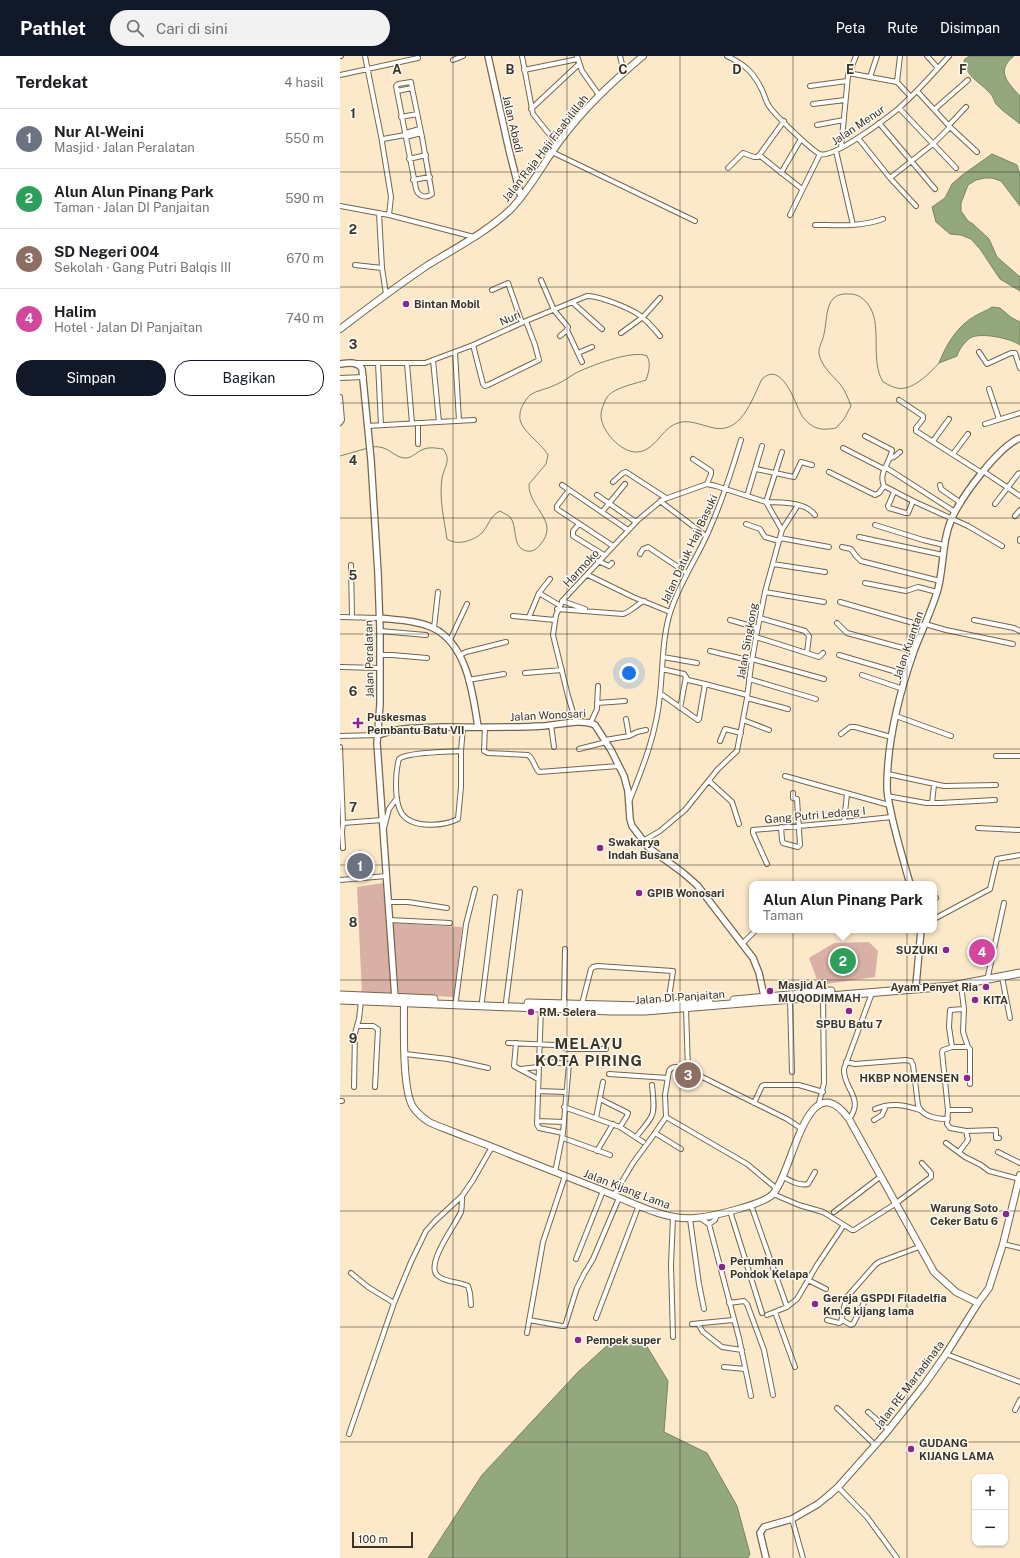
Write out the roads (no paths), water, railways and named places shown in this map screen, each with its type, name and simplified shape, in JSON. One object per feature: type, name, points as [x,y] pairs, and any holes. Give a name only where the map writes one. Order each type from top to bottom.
[{"type":"highway","name":"Jalan DI Panjaitan","points":[[340,1000],[541,1008],[582,1004],[643,1006],[944,984],[1020,969]]},
{"type":"highway","name":"Jalan DI Panjaitan","points":[[340,995],[506,1002],[631,1011],[790,1000],[961,985],[1020,973]]},
{"type":"main road","name":"Jalan Raja Haji Fisabilillah","points":[[340,329],[386,294],[429,265],[488,229],[521,197],[536,178],[557,144],[599,95],[643,56]]},
{"type":"main road","name":"Jalan Kijang Lama","points":[[404,1003],[404,1054],[409,1098],[411,1105],[417,1112],[430,1122],[603,1191],[673,1217],[690,1219],[700,1218],[730,1211],[764,1200],[775,1192]]},
{"type":"main road","points":[[775,1192],[783,1177],[802,1129],[811,1111],[820,1103],[826,1101],[833,1103],[842,1109],[849,1119],[928,1263],[937,1275],[956,1292],[978,1303]]},
{"type":"main road","name":"Jalan RE Martadinata","points":[[829,1495],[889,1430],[946,1354],[989,1288],[1003,1244],[1020,1178]]},
{"type":"street","points":[[364,56],[368,69],[382,142],[391,197],[388,214]]},
{"type":"street","points":[[453,60],[463,56]]},
{"type":"street","name":"Jalan Abadi","points":[[488,56],[521,197]]},
{"type":"street","points":[[522,56],[532,109],[536,120],[557,144]]},
{"type":"street","points":[[620,56],[624,72]]},
{"type":"street","points":[[727,56],[741,63],[752,74],[762,91],[768,106],[801,139],[820,154],[790,215]]},
{"type":"street","points":[[841,148],[848,73],[856,56]]},
{"type":"street","points":[[870,77],[877,56]]},
{"type":"street","points":[[897,82],[900,56]]},
{"type":"street","points":[[927,56],[938,68]]},
{"type":"street","name":"Jalan Menur","points":[[820,154],[828,154],[836,151],[858,138],[899,108],[949,56]]},
{"type":"street","points":[[340,75],[418,58]]},
{"type":"street","points":[[524,70],[578,58],[584,74],[599,95]]},
{"type":"street","points":[[532,109],[579,64]]},
{"type":"street","points":[[848,73],[897,82],[910,96]]},
{"type":"street","points":[[935,109],[968,80]]},
{"type":"street","points":[[810,86],[847,81]]},
{"type":"street","points":[[411,82],[412,88],[430,177],[432,194],[428,196],[423,196],[417,193],[413,180],[401,117],[397,84],[411,82]]},
{"type":"street","points":[[397,90],[412,88]]},
{"type":"street","points":[[916,90],[949,126],[976,152]]},
{"type":"street","points":[[813,104],[845,100]]},
{"type":"street","points":[[899,108],[956,168]]},
{"type":"street","points":[[890,178],[933,144],[966,108]]},
{"type":"street","points":[[401,117],[417,114]]},
{"type":"street","points":[[817,125],[844,120]]},
{"type":"street","points":[[728,168],[742,153],[756,158],[759,156],[784,121]]},
{"type":"street","points":[[879,123],[935,189]]},
{"type":"street","points":[[382,142],[383,139],[421,131]]},
{"type":"street","points":[[858,138],[890,178],[916,206]]},
{"type":"street","points":[[781,173],[801,139]]},
{"type":"street","points":[[836,151],[853,224]]},
{"type":"street","points":[[552,152],[695,221]]},
{"type":"street","points":[[410,159],[426,155]]},
{"type":"street","points":[[759,156],[802,189]]},
{"type":"street","points":[[413,180],[430,177]]},
{"type":"street","points":[[340,206],[388,214],[474,237]]},
{"type":"street","points":[[379,213],[382,268],[386,294]]},
{"type":"street","points":[[815,225],[873,223],[883,219]]},
{"type":"street","points":[[355,265],[382,268]]},
{"type":"street","points":[[541,280],[554,310],[568,327],[567,330],[582,362]]},
{"type":"street","points":[[473,345],[483,384],[485,386],[537,361],[538,356],[508,283],[492,290]]},
{"type":"street","name":"Nuri","points":[[356,363],[419,364],[433,360],[473,345],[587,296],[596,296],[633,310],[643,317],[660,336]]},
{"type":"street","points":[[621,333],[643,317],[660,298]]},
{"type":"street","points":[[572,302],[602,329]]},
{"type":"street","points":[[560,336],[567,330]]},
{"type":"street","points":[[578,353],[592,347]]},
{"type":"street","points":[[455,352],[459,421]]},
{"type":"street","points":[[979,352],[987,364],[1015,353],[1020,368]]},
{"type":"street","points":[[433,360],[439,422]]},
{"type":"street","points":[[340,364],[356,363]]},
{"type":"street","name":"Jalan Peralatan","points":[[356,363],[361,366],[364,377],[378,572],[380,668],[377,743],[395,998]]},
{"type":"street","points":[[378,363],[382,425]]},
{"type":"street","points":[[408,364],[412,423]]},
{"type":"street","points":[[340,378],[364,377]]},
{"type":"street","points":[[989,389],[999,419]]},
{"type":"street","points":[[340,397],[342,420],[340,423]]},
{"type":"street","points":[[899,400],[923,416],[915,430],[1020,496]]},
{"type":"street","points":[[985,424],[1020,413]]},
{"type":"street","points":[[933,441],[949,419]]},
{"type":"street","points":[[367,426],[474,420]]},
{"type":"street","points":[[418,423],[418,444]]},
{"type":"street","points":[[953,454],[968,434]]},
{"type":"street","points":[[865,436],[892,450],[882,478],[884,486],[968,526],[1002,546]]},
{"type":"street","name":"Jalan Kuantan","points":[[909,881],[895,833],[888,796],[888,774],[896,716],[914,651],[937,592],[940,581],[944,545],[951,518],[996,455],[1007,445],[1020,438]]},
{"type":"street","points":[[727,490],[742,440]]},
{"type":"street","points":[[747,496],[762,446]]},
{"type":"street","points":[[844,448],[885,468],[955,512]]},
{"type":"street","points":[[782,452],[766,502],[782,530]]},
{"type":"street","points":[[890,458],[894,457],[900,452]]},
{"type":"street","points":[[693,458],[711,471],[707,484],[766,502],[785,502],[798,505],[809,509],[815,515]]},
{"type":"street","points":[[756,469],[794,477],[802,462],[812,465]]},
{"type":"street","points":[[613,482],[626,472],[666,498]]},
{"type":"street","points":[[829,472],[875,495],[879,494],[884,486]]},
{"type":"street","points":[[995,504],[1020,473]]},
{"type":"street","points":[[602,512],[626,484]]},
{"type":"street","name":"Harmoko","points":[[576,722],[568,696],[554,635],[558,607],[588,575],[598,561],[636,522],[660,501],[707,484]]},
{"type":"street","points":[[562,485],[628,530]]},
{"type":"street","points":[[940,485],[939,488],[961,503]]},
{"type":"street","points":[[569,490],[557,509],[613,546]]},
{"type":"street","name":"Jalan Datuk Haji Basuki","points":[[629,802],[647,756],[660,694],[663,657],[670,612],[727,490]]},
{"type":"street","points":[[894,492],[888,506],[889,508],[908,513],[913,501]]},
{"type":"street","points":[[597,495],[636,522]]},
{"type":"street","points":[[660,501],[706,536]]},
{"type":"street","name":"Jalan Singkong","points":[[643,842],[660,831],[685,810],[737,750],[756,637],[766,592],[782,530],[798,505]]},
{"type":"street","points":[[1015,516],[1020,510]]},
{"type":"street","points":[[579,524],[573,536],[604,555]]},
{"type":"street","points":[[746,524],[760,529],[765,537],[829,547]]},
{"type":"street","points":[[875,525],[944,545]]},
{"type":"street","points":[[858,537],[943,555]]},
{"type":"street","points":[[640,554],[643,549],[648,547],[687,573]]},
{"type":"street","points":[[842,547],[851,549],[861,561],[940,581]]},
{"type":"street","points":[[598,561],[610,566],[612,563]]},
{"type":"street","points":[[773,564],[825,572]]},
{"type":"street","points":[[351,565],[352,617]]},
{"type":"street","points":[[588,575],[670,612]]},
{"type":"street","points":[[529,617],[539,593],[550,579]]},
{"type":"street","points":[[865,583],[906,591],[918,587],[937,592]]},
{"type":"street","points":[[434,628],[438,592]]},
{"type":"street","points":[[766,592],[824,602]]},
{"type":"street","points":[[539,593],[558,607],[623,614],[629,612],[634,606],[644,601]]},
{"type":"street","points":[[562,601],[591,611]]},
{"type":"street","points":[[840,602],[925,625],[1013,644]]},
{"type":"street","points":[[450,640],[467,604]]},
{"type":"street","points":[[513,616],[555,620]]},
{"type":"street","points":[[340,617],[379,618],[418,623],[434,628],[450,640],[460,655],[468,680],[478,727]]},
{"type":"street","points":[[760,618],[805,631],[809,636],[807,653]]},
{"type":"street","points":[[730,620],[758,628]]},
{"type":"street","points":[[974,620],[1014,628],[1020,631]]},
{"type":"street","points":[[837,623],[847,633],[914,651]]},
{"type":"street","points":[[380,631],[426,635]]},
{"type":"street","points":[[756,637],[819,656],[823,653]]},
{"type":"street","points":[[460,655],[466,652],[506,642]]},
{"type":"street","points":[[710,651],[752,660],[824,679]]},
{"type":"street","points":[[380,655],[427,658]]},
{"type":"street","points":[[839,655],[907,675]]},
{"type":"street","points":[[663,657],[697,663]]},
{"type":"street","points":[[340,667],[380,668]]},
{"type":"street","points":[[662,669],[683,674],[688,680],[747,696],[788,710]]},
{"type":"street","points":[[525,673],[562,670]]},
{"type":"street","points":[[468,680],[504,674]]},
{"type":"street","points":[[862,675],[903,689]]},
{"type":"street","points":[[680,708],[686,676]]},
{"type":"street","points":[[749,678],[816,699]]},
{"type":"street","points":[[660,694],[696,719],[699,718],[705,684]]},
{"type":"street","points":[[591,722],[597,709],[598,686]]},
{"type":"street","points":[[597,703],[625,701]]},
{"type":"street","points":[[896,716],[950,736]]},
{"type":"street","points":[[626,719],[630,736]]},
{"type":"street","points":[[743,720],[769,730]]},
{"type":"street","name":"Jalan Wonosari","points":[[340,736],[378,735],[393,730],[408,728],[517,728],[576,722],[591,722],[597,727],[606,741],[619,766],[626,784],[631,823],[643,842],[658,856],[694,882],[742,944],[758,970],[764,996]]},
{"type":"street","points":[[551,725],[554,747]]},
{"type":"street","points":[[461,751],[415,754],[400,758],[398,761],[397,798],[403,816],[414,822],[428,825],[450,823],[458,819],[461,787],[463,727]]},
{"type":"street","points":[[485,727],[484,751],[488,753],[528,755],[536,769],[540,772],[619,766]]},
{"type":"street","points":[[840,734],[850,727],[855,727],[892,737]]},
{"type":"street","points":[[720,741],[725,729],[741,733]]},
{"type":"street","points":[[579,748],[630,736],[637,732],[646,730]]},
{"type":"street","points":[[340,747],[342,832],[344,848]]},
{"type":"street","points":[[996,756],[1020,756]]},
{"type":"street","points":[[888,774],[934,785],[996,785]]},
{"type":"street","points":[[785,776],[889,805]]},
{"type":"street","points":[[709,781],[732,802],[739,824]]},
{"type":"street","points":[[932,803],[934,785]]},
{"type":"street","points":[[781,827],[783,843],[798,847],[801,844],[798,800],[793,798],[793,793]]},
{"type":"street","points":[[844,822],[847,794]]},
{"type":"street","points":[[888,796],[932,803],[995,800]]},
{"type":"street","points":[[383,835],[388,812],[397,798]]},
{"type":"street","name":"Gang Putri Ledang I","points":[[767,864],[753,830],[892,817]]},
{"type":"street","points":[[343,824],[382,820]]},
{"type":"street","points":[[978,828],[1020,830]]},
{"type":"street","points":[[937,917],[990,888],[996,858],[1020,856]]},
{"type":"street","points":[[340,880],[386,876]]},
{"type":"street","points":[[456,1000],[466,924],[475,889]]},
{"type":"street","points":[[506,1002],[520,892]]},
{"type":"street","points":[[482,1001],[495,897]]},
{"type":"street","points":[[388,902],[408,902],[447,908]]},
{"type":"street","points":[[988,976],[1004,903]]},
{"type":"street","points":[[389,920],[450,923]]},
{"type":"street","points":[[742,944],[753,933]]},
{"type":"street","points":[[916,985],[922,939],[921,933]]},
{"type":"street","points":[[564,1006],[565,949]]},
{"type":"street","points":[[582,1004],[591,969],[598,966],[673,971],[668,1004]]},
{"type":"street","points":[[1002,977],[1010,1018]]},
{"type":"street","points":[[961,985],[964,1009],[963,1032],[970,1050],[970,1084]]},
{"type":"street","points":[[849,1119],[854,1110],[855,1102],[845,1079],[844,1072],[846,1062],[872,993]]},
{"type":"street","points":[[820,1103],[823,1092],[823,997]]},
{"type":"street","points":[[790,1000],[792,1072]]},
{"type":"street","points":[[354,1087],[356,1033],[361,1001]]},
{"type":"street","points":[[541,1008],[537,1125],[540,1128],[563,1135],[610,1155]]},
{"type":"street","points":[[686,1008],[688,1070]]},
{"type":"street","points":[[952,1047],[949,1028],[949,1011],[952,1009],[964,1009]]},
{"type":"street","points":[[357,1026],[373,1026],[378,1029],[375,1087]]},
{"type":"street","points":[[508,1043],[554,1045],[569,1049],[606,1049]]},
{"type":"street","points":[[516,1043],[514,1065],[538,1079]]},
{"type":"street","points":[[968,1047],[952,1047],[943,1050],[942,1052],[948,1124],[950,1128],[966,1130],[996,1130],[996,1138],[999,1138]]},
{"type":"street","points":[[404,1054],[448,1059],[488,1068]]},
{"type":"street","points":[[846,1062],[855,1064],[906,1060],[911,1061],[913,1065],[918,1106],[920,1110]]},
{"type":"street","points":[[538,1061],[568,1064],[563,1135],[555,1172]]},
{"type":"street","points":[[520,1069],[538,1067]]},
{"type":"street","points":[[530,1320],[565,1326],[577,1288],[593,1260],[617,1196],[633,1163],[666,1117],[664,1100],[669,1071],[673,1067],[688,1070],[791,1121],[802,1129]]},
{"type":"street","points":[[609,1074],[668,1078]]},
{"type":"street","points":[[596,1118],[603,1082]]},
{"type":"street","points":[[754,1103],[762,1086],[764,1085],[794,1084],[823,1092]]},
{"type":"street","points":[[636,1137],[651,1119],[654,1112],[652,1085]]},
{"type":"street","points":[[538,1091],[566,1092]]},
{"type":"street","points":[[600,1099],[628,1112],[628,1116],[620,1126]]},
{"type":"street","points":[[875,1109],[894,1104],[903,1105],[920,1110],[929,1116],[948,1119]]},
{"type":"street","points":[[874,1120],[882,1115],[886,1106]]},
{"type":"street","points":[[564,1107],[620,1126],[643,1142]]},
{"type":"street","points":[[948,1110],[970,1110]]},
{"type":"street","points":[[666,1117],[747,1164],[775,1192],[799,1205],[823,1212],[853,1230],[895,1204],[931,1177],[931,1173],[922,1163]]},
{"type":"street","points":[[537,1120],[564,1122]]},
{"type":"street","points":[[598,1151],[613,1124]]},
{"type":"street","points":[[959,1152],[968,1140],[966,1130]]},
{"type":"street","points":[[655,1133],[681,1149]]},
{"type":"street","points":[[946,1143],[989,1171],[1020,1178]]},
{"type":"street","points":[[350,1434],[394,1303],[426,1231],[462,1196],[474,1180],[492,1147]]},
{"type":"street","points":[[998,1152],[1020,1163]]},
{"type":"street","points":[[783,1177],[798,1184],[806,1185],[815,1172]]},
{"type":"street","points":[[528,1333],[545,1236],[565,1176]]},
{"type":"street","points":[[834,1212],[880,1177]]},
{"type":"street","points":[[576,1259],[603,1191]]},
{"type":"street","points":[[462,1196],[460,1212],[438,1255],[434,1270],[441,1278],[468,1286],[470,1288],[471,1305]]},
{"type":"street","points":[[596,1318],[639,1205]]},
{"type":"street","points":[[751,1205],[787,1306]]},
{"type":"street","points":[[730,1211],[762,1313]]},
{"type":"street","points":[[709,1224],[715,1220],[717,1213]]},
{"type":"street","points":[[673,1217],[671,1265],[673,1337]]},
{"type":"street","points":[[700,1218],[709,1224],[742,1350],[751,1396]]},
{"type":"street","points":[[690,1219],[704,1309]]},
{"type":"street","points":[[767,1315],[787,1306],[797,1299],[817,1265],[844,1225]]},
{"type":"street","points":[[1003,1244],[1020,1248]]},
{"type":"street","points":[[842,1320],[846,1298],[871,1269],[879,1262],[919,1247]]},
{"type":"street","points":[[351,1273],[368,1287],[394,1303]]},
{"type":"street","points":[[808,1280],[826,1289]]},
{"type":"street","points":[[729,1303],[744,1301],[748,1304],[764,1350],[773,1395]]},
{"type":"street","points":[[842,1320],[851,1325],[853,1324],[864,1303]]},
{"type":"street","points":[[775,1312],[795,1367]]},
{"type":"street","points":[[692,1324],[733,1320]]},
{"type":"street","points":[[827,1320],[839,1323],[842,1320]]},
{"type":"street","points":[[698,1324],[703,1332],[722,1347],[742,1350]]},
{"type":"street","points":[[946,1354],[1020,1382]]},
{"type":"street","points":[[724,1367],[745,1369]]},
{"type":"street","points":[[1015,1410],[1020,1400]]},
{"type":"street","points":[[837,1408],[875,1445]]},
{"type":"street","points":[[868,1412],[889,1430]]},
{"type":"street","points":[[838,1487],[867,1517],[897,1558]]},
{"type":"street","name":"Jalan RE Martadinata","points":[[766,1558],[762,1546],[760,1531],[766,1525],[792,1519],[818,1504],[829,1495]]},
{"type":"street","points":[[792,1519],[803,1558]]},
{"type":"waterway","points":[[371,447],[387,449],[402,458],[407,458],[426,448],[443,449],[446,453],[447,464],[442,478],[441,493],[447,539],[455,542],[465,542],[478,536],[482,533],[492,518],[500,511],[509,516],[512,521],[519,546],[522,549],[531,551],[540,545],[546,536],[547,529],[542,514],[530,493],[529,484],[546,464],[548,455],[522,425],[520,420],[520,412],[530,395],[558,384],[580,371],[599,363],[621,357],[640,354],[647,356],[649,368],[646,380],[613,392],[606,399],[601,412],[604,427],[618,445],[624,449],[637,452],[644,451],[649,448],[667,430],[678,423],[690,422],[721,429],[730,427],[744,414],[762,379],[769,375],[776,375],[787,385],[802,416],[806,421],[815,427],[822,429],[836,428],[844,419],[851,406],[842,386],[822,363],[819,351],[831,301],[841,294],[852,294],[859,296],[867,303],[872,311],[876,331],[877,363],[883,382],[893,387],[910,387],[924,378],[939,363]]},
{"type":"waterway","points":[[340,456],[368,448]]},
{"type":"place","name":"Bintan Mobil","points":[[406,304]]},
{"type":"place","name":"Puskesmas Pembantu Batu VII","points":[[358,723]]},
{"type":"place","name":"Swakarya Indah Busana","points":[[600,848]]},
{"type":"place","name":"Nur Al-Weini","points":[[360,866]]},
{"type":"place","name":"GPIB Wonosari","points":[[639,893]]},
{"type":"place","name":"SUZUKI","points":[[946,950]]},
{"type":"place","name":"Halim","points":[[982,952]]},
{"type":"place","name":"Alun Alun Pinang Park","points":[[843,961]]},
{"type":"place","name":"Ayam Penyet Ria","points":[[986,987]]},
{"type":"place","name":"Masjid Al MUQODIMMAH","points":[[770,991]]},
{"type":"place","name":"KITA","points":[[975,1000]]},
{"type":"place","name":"SPBU Batu 7","points":[[849,1011]]},
{"type":"place","name":"RM. Selera","points":[[531,1012]]},
{"type":"place","name":"SD Negeri 004","points":[[688,1075]]},
{"type":"place","name":"HKBP NOMENSEN","points":[[967,1078]]},
{"type":"place","name":"Warung Soto Ceker Batu 6","points":[[1006,1214]]},
{"type":"place","name":"Perumhan Pondok Kelapa","points":[[722,1267]]},
{"type":"place","name":"Gereja GSPDI Filadelfia Km.6 kijang lama","points":[[815,1304]]},
{"type":"place","name":"Pempek super","points":[[578,1340]]},
{"type":"place","name":"GUDANG KIJANG LAMA","points":[[911,1449]]},
{"type":"district","name":"MELAYU KOTA PIRING","points":[[589,1052]]}]
